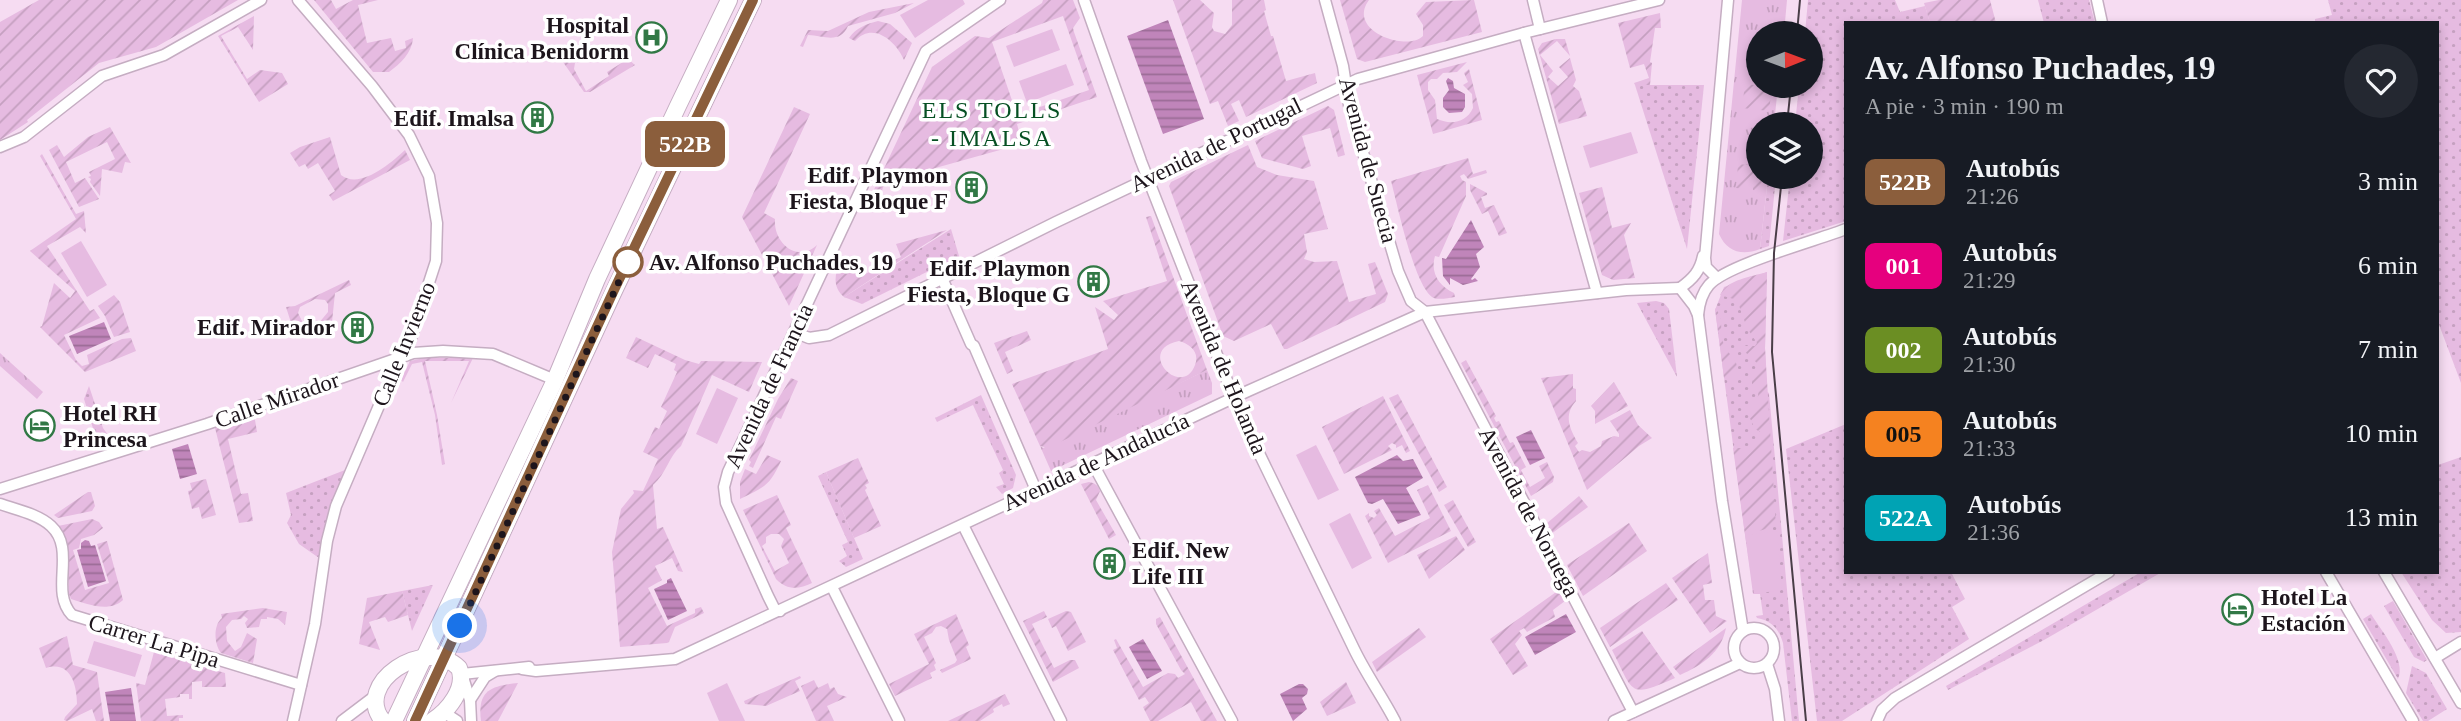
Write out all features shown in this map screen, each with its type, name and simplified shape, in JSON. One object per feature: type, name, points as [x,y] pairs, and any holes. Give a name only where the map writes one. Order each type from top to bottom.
[{"type":"main road","points":[[394,721],[555,380],[597,279],[693,71],[729,0]]},
{"type":"main road","points":[[415,721],[614,290],[753,0]]},
{"type":"main road","points":[[545,442],[549,424],[564,389],[555,380]]},
{"type":"main road","points":[[383,721],[375,707],[375,696],[383,682],[393,670],[407,662],[424,658],[446,658],[459,668],[462,674],[445,718]]},
{"type":"street","points":[[0,147],[24,137],[102,76],[164,55],[261,0]]},
{"type":"street","name":"Calle Invierno","points":[[293,721],[323,584],[329,528],[400,357],[410,341],[436,261],[437,223],[429,176],[409,135],[372,86],[298,0]]},
{"type":"street","name":"Avenida de Francia","points":[[780,611],[775,610],[768,596],[726,503],[724,487],[730,467],[926,51],[1000,0]]},
{"type":"street","name":"Avenida de Holanda","points":[[1084,0],[1147,178],[1241,416],[1369,679],[1380,691],[1395,721]]},
{"type":"street","name":"Avenida de Suecia","points":[[1325,0],[1343,66],[1349,106],[1398,271],[1411,301],[1425,312]]},
{"type":"street","points":[[1533,0],[1540,29]]},
{"type":"street","name":"Avenida de Portugal","points":[[794,332],[809,338],[829,335],[1345,84],[1524,33],[1659,0]]},
{"type":"street","points":[[1728,0],[1705,246],[1701,266],[1693,279],[1680,288],[1698,315],[1725,525],[1743,631]]},
{"type":"street","points":[[2097,0],[2102,21]]},
{"type":"street","points":[[1524,33],[1597,293]]},
{"type":"street","points":[[1698,315],[1702,297],[1717,278],[1774,253],[1844,230]]},
{"type":"street","points":[[1705,246],[1706,267],[1717,278]]},
{"type":"street","points":[[942,278],[1036,490]]},
{"type":"street","name":"Avenida de Andalucía","points":[[523,669],[536,671],[668,662],[1425,312],[1597,293],[1680,288]]},
{"type":"street","name":"Avenida de Noruega","points":[[1425,312],[1633,712]]},
{"type":"street","name":"Calle Mirador","points":[[0,489],[202,425],[413,353],[479,352],[514,361],[555,380]]},
{"type":"street","points":[[1093,464],[1231,721]]},
{"type":"street","name":"Carrer La Pipa","points":[[0,504],[37,517],[52,527],[63,551],[63,603],[72,615],[301,685]]},
{"type":"street","points":[[963,525],[1061,721]]},
{"type":"street","points":[[1877,721],[1882,710],[1895,698],[2106,574]]},
{"type":"street","points":[[2327,574],[2413,721]]},
{"type":"street","points":[[2385,574],[2461,703]]},
{"type":"street","points":[[832,587],[899,721]]},
{"type":"street","name":"Avenida de Andalucía","points":[[462,674],[523,669],[536,665],[667,655],[768,608],[768,596]]},
{"type":"street","points":[[1759,629],[1770,636],[1774,649],[1767,664],[1751,669],[1740,663],[1734,645],[1743,631],[1759,629]]},
{"type":"street","points":[[2435,658],[2461,642]]},
{"type":"street","points":[[1614,721],[1740,663]]},
{"type":"street","points":[[1767,664],[1775,690],[1779,721]]},
{"type":"street","points":[[470,700],[485,677],[497,671]]},
{"type":"street","points":[[462,674],[470,700],[471,721]]},
{"type":"street","points":[[342,721],[375,696]]},
{"type":"green space","points":[[39,0],[238,0],[156,47],[99,63],[27,120],[28,122],[0,140],[0,22]]},
{"type":"green space","points":[[314,0],[331,0],[336,9],[353,0],[378,0],[358,5],[367,43],[391,38],[395,51],[406,48],[405,41],[413,38],[408,53],[389,72],[373,72]]},
{"type":"green space","points":[[928,0],[963,0],[965,4],[915,38],[900,15]]},
{"type":"green space","points":[[1043,0],[1073,0],[1080,18],[1073,28],[1097,97],[1017,124],[1022,144],[885,182],[880,196],[871,196],[932,67],[975,36],[989,38]],"holes":[[[1063,16],[1089,90],[1017,115],[992,42]]]},
{"type":"green space","points":[[1173,0],[1200,0],[1214,13],[1214,31],[1225,34],[1232,25],[1232,0],[1264,0],[1264,11],[1286,81],[1315,73],[1317,83],[1246,117],[1239,100],[1231,104],[1239,121],[1228,126],[1218,101],[1210,104]]},
{"type":"green space","points":[[1340,0],[1369,0],[1364,11],[1365,21],[1372,29],[1381,36],[1405,41],[1423,36],[1423,25],[1416,14],[1426,2],[1474,0],[1482,32],[1365,62],[1357,59]]},
{"type":"green space","points":[[1742,0],[1787,0],[1785,21],[1746,21],[1746,98],[1777,98],[1775,112],[1746,112],[1746,189],[1767,189],[1760,249],[1736,251],[1726,245],[1719,234]]},
{"type":"green space","points":[[1808,0],[1895,0],[1900,12],[1925,6],[1929,21],[1844,21],[1844,222],[1783,241],[1789,189],[1823,189],[1823,112],[1796,112],[1798,98],[1824,98],[1824,21],[1806,21]]},
{"type":"green space","points":[[1939,0],[1990,0],[1995,21],[1929,21],[1924,3]]},
{"type":"green space","points":[[2038,0],[2089,0],[2094,21],[2043,21]]},
{"type":"green space","points":[[2328,0],[2461,0],[2461,383],[2439,325],[2439,21],[2315,21],[2332,15]]},
{"type":"green space","points":[[914,3],[895,13],[848,26],[845,32],[836,37],[808,35],[803,47],[800,46],[808,30],[828,31],[869,12]]},
{"type":"green space","points":[[1660,13],[1661,28],[1655,28],[1650,62],[1650,85],[1635,85],[1634,83],[1649,78],[1644,64],[1630,68],[1618,23]]},
{"type":"green space","points":[[254,16],[253,50],[238,27],[221,36],[247,79],[260,70],[282,73],[288,84],[259,102],[218,36]]},
{"type":"green space","points":[[878,21],[890,24],[912,43],[904,60],[890,40],[876,33],[862,35],[855,41],[849,38],[862,27]]},
{"type":"green space","points":[[1052,29],[1060,50],[1014,67],[1006,46]]},
{"type":"green space","points":[[1565,39],[1570,56],[1557,41],[1540,55],[1553,71],[1548,77],[1558,86],[1568,77],[1559,67],[1570,58],[1576,80],[1573,86],[1579,91],[1587,116],[1559,124],[1538,49],[1542,43]]},
{"type":"green space","points":[[579,52],[582,57],[575,63],[574,69],[586,91],[609,76],[607,72],[628,59],[635,65],[590,92],[584,92],[563,62]]},
{"type":"green space","points":[[1467,62],[1457,72],[1443,73],[1437,79],[1431,79],[1428,82],[1428,90],[1435,100],[1437,119],[1448,122],[1462,120],[1473,108],[1472,94],[1463,85],[1468,82],[1464,73],[1469,69],[1482,120],[1433,134],[1417,75]]},
{"type":"green space","points":[[1066,64],[1074,85],[1027,103],[1019,81]]},
{"type":"green space","points":[[1745,84],[1746,98],[1771,98],[1769,111],[1742,108]]},
{"type":"green space","points":[[1635,85],[1704,85],[1687,249]]},
{"type":"green space","points":[[1328,106],[1334,110],[1345,155],[1338,157],[1330,128],[1302,136],[1311,166],[1303,169],[1262,158],[1255,141]]},
{"type":"green space","points":[[794,107],[810,114],[764,213],[775,219],[778,235],[788,248],[802,252],[817,245],[789,306],[742,217]]},
{"type":"green space","points":[[110,127],[131,163],[125,162],[122,173],[102,169],[100,196],[88,177],[91,176],[89,172],[115,159],[107,142],[66,162],[75,183],[85,178],[99,199],[79,207],[49,150],[57,145],[64,157],[88,137]]},
{"type":"green space","points":[[1631,132],[1638,153],[1590,168],[1583,146]]},
{"type":"green space","points":[[330,137],[341,175],[349,179],[375,173],[405,150],[410,160],[333,201],[329,195],[335,191],[318,163],[308,169],[305,164],[299,167],[290,153]]},
{"type":"green space","points":[[1248,145],[1257,167],[1277,175],[1314,181],[1328,229],[1304,234],[1307,252],[1304,259],[1314,262],[1337,261],[1349,302],[1376,294],[1368,264],[1375,262],[1388,294],[1385,302],[1287,349],[1284,349],[1271,324],[1234,341],[1223,336],[1169,186],[1171,182]]},
{"type":"green space","points":[[42,154],[76,214],[84,211],[86,233],[80,227],[47,246],[90,311],[94,309],[100,318],[64,335],[76,360],[82,366],[89,364],[87,355],[122,339],[131,338],[136,351],[85,372],[40,327],[54,283],[70,298],[75,291],[30,251],[76,219],[40,156]]},
{"type":"green space","points":[[1468,158],[1473,174],[1486,170],[1487,173],[1468,179],[1464,174],[1460,176],[1466,182],[1466,196],[1439,257],[1435,256],[1434,262],[1437,278],[1455,297],[1436,299],[1427,292],[1420,279],[1402,226],[1391,181]]},
{"type":"green space","points":[[1738,164],[1746,165],[1745,189],[1736,188]]},
{"type":"green space","points":[[1470,184],[1487,193],[1481,197],[1485,208],[1494,205],[1507,233],[1499,236],[1488,211],[1482,214],[1470,190]]},
{"type":"green space","points":[[1602,187],[1612,228],[1631,223],[1624,235],[1635,278],[1613,280],[1602,275],[1579,193]]},
{"type":"green space","points":[[1767,189],[1775,189],[1769,246],[1760,249]]},
{"type":"green space","points":[[1151,216],[1207,370],[1048,448],[1040,446],[1012,384],[1108,349],[1095,307],[1114,320],[1118,315],[1103,301],[1167,281],[1146,217]],"holes":[[[1183,342],[1193,349],[1196,360],[1189,374],[1181,377],[1165,370],[1161,353],[1166,346]]]},
{"type":"green space","points":[[951,229],[959,256],[862,304],[844,297]]},
{"type":"green space","points":[[947,230],[844,297],[838,290],[836,277],[840,263],[855,269],[859,277],[901,257],[896,244]]},
{"type":"green space","points":[[81,241],[107,285],[87,297],[61,253]]},
{"type":"green space","points":[[1767,272],[1767,392],[1799,721],[1792,721],[1781,638],[1774,626],[1756,616],[1763,615],[1760,594],[1753,594],[1715,310],[1724,287]]},
{"type":"green space","points":[[1767,272],[1765,348],[1776,526],[1745,535],[1733,448],[1750,448],[1763,438],[1748,414],[1758,397],[1758,390],[1752,386],[1752,381],[1758,373],[1758,364],[1743,350],[1743,346],[1755,346],[1757,343],[1747,328],[1737,300],[1720,295],[1734,282]]},
{"type":"green space","points":[[349,280],[351,285],[335,293],[332,322],[313,329],[303,326],[293,329],[286,307],[295,306]],"holes":[[[315,299],[325,300],[328,312],[318,324],[313,320],[302,321],[298,313],[300,307]]]},
{"type":"green space","points":[[114,295],[120,302],[130,332],[114,337],[98,306]]},
{"type":"green space","points":[[1637,303],[1664,303],[1669,309],[1677,377]]},
{"type":"green space","points":[[1715,308],[1721,320],[1723,342],[1738,368],[1738,374],[1732,378],[1724,378]]},
{"type":"green space","points":[[1027,331],[1031,340],[1005,352],[1013,371],[1007,374],[994,343]]},
{"type":"green space","points":[[636,337],[699,364],[701,361],[762,362],[749,392],[712,375],[681,446],[653,485],[657,529],[663,527],[683,572],[678,571],[672,558],[655,566],[662,580],[648,588],[667,626],[695,613],[695,609],[701,607],[704,613],[675,627],[667,643],[620,647],[612,552],[621,509],[634,493],[633,490],[643,491],[658,459],[643,452],[655,427],[659,429],[667,411],[661,407],[677,372],[674,370],[676,364],[655,354],[648,368],[626,358]]},
{"type":"green space","points":[[0,353],[43,392],[37,399],[0,366]]},
{"type":"green space","points":[[424,358],[473,358],[451,403],[469,361],[425,361],[437,415],[445,464],[442,465],[435,415],[422,362],[412,364],[403,382],[401,380],[410,361]]},
{"type":"green space","points":[[1466,360],[1496,416],[1496,422],[1499,421],[1510,443],[1513,442],[1526,467],[1521,470],[1530,487],[1545,478],[1539,466],[1547,462],[1554,477],[1553,482],[1531,496],[1461,363]]},
{"type":"green space","points":[[1207,370],[1212,383],[1212,394],[1051,471],[1040,446],[1043,448]]},
{"type":"green space","points":[[1573,374],[1576,401],[1570,412],[1569,422],[1579,452],[1590,452],[1601,446],[1602,441],[1614,436],[1619,437],[1610,421],[1630,410],[1638,425],[1652,438],[1587,490],[1541,378]]},
{"type":"green space","points":[[791,378],[798,381],[781,419],[776,417],[753,468],[749,466],[749,460]]},
{"type":"green space","points":[[1614,382],[1628,406],[1595,424],[1595,411],[1591,406]]},
{"type":"green space","points":[[89,386],[103,428],[108,435],[96,438],[84,399]]},
{"type":"green space","points":[[717,388],[738,398],[717,444],[696,434]]},
{"type":"green space","points":[[1398,394],[1447,487],[1439,492],[1389,398]]},
{"type":"green space","points":[[981,395],[1016,475],[1013,488],[1002,494],[996,487],[1004,484],[999,473],[1003,470],[973,405],[937,422],[935,418]]},
{"type":"green space","points":[[1383,396],[1410,451],[1406,453],[1402,445],[1396,448],[1392,443],[1388,446],[1392,450],[1344,474],[1322,427]]},
{"type":"green space","points":[[254,414],[257,432],[228,439],[241,494],[248,493],[253,521],[239,523],[215,428]]},
{"type":"green space","points":[[1844,425],[1844,574],[1952,574],[1965,599],[1952,607],[1969,639],[1842,721],[1817,721],[1786,449]]},
{"type":"green space","points":[[1316,445],[1339,490],[1318,500],[1296,455]]},
{"type":"green space","points":[[767,455],[781,461],[773,476],[760,489],[740,499],[740,482],[745,469],[756,474]]},
{"type":"green space","points":[[2461,457],[2461,632],[2446,633],[2432,620],[2402,574],[2439,574],[2439,465]]},
{"type":"green space","points":[[858,458],[869,483],[865,485],[865,490],[881,526],[854,538],[826,472]]},
{"type":"green space","points":[[345,470],[327,517],[319,558],[299,544],[287,523],[291,515],[286,493]]},
{"type":"green space","points":[[826,472],[863,559],[846,567],[839,561],[847,556],[842,545],[848,542],[818,476]]},
{"type":"green space","points":[[206,479],[216,515],[202,519],[199,507],[192,509],[188,491],[192,490],[190,483]]},
{"type":"green space","points":[[1089,482],[1099,489],[1096,500],[1116,535],[1109,539],[1081,484]]},
{"type":"green space","points":[[1428,485],[1451,531],[1388,563],[1365,516],[1369,513],[1369,516],[1374,518],[1377,515],[1374,511],[1379,508],[1395,536],[1430,518],[1417,490]]},
{"type":"green space","points":[[91,492],[95,506],[92,511],[58,518],[54,515]]},
{"type":"green space","points":[[777,495],[791,525],[786,528],[812,583],[793,588],[776,579],[743,510]],"holes":[[[779,534],[784,539],[781,546],[789,563],[775,571],[762,546],[766,543],[766,537]]]},
{"type":"green space","points":[[1579,496],[1588,507],[1551,534],[1546,524]]},
{"type":"green space","points":[[1453,500],[1476,542],[1468,547],[1444,505]]},
{"type":"green space","points":[[1350,513],[1372,558],[1352,569],[1329,524]]},
{"type":"green space","points":[[92,519],[99,522],[103,528],[94,535],[81,539],[79,548],[73,550],[85,590],[109,583],[97,544],[107,541],[123,600],[111,606],[84,603],[71,599],[69,594],[67,542],[58,526]]},
{"type":"green space","points":[[1629,523],[1647,551],[1583,596],[1567,565]]},
{"type":"green space","points":[[1777,531],[1782,590],[1754,594],[1745,535]]},
{"type":"green space","points":[[1456,536],[1465,550],[1429,579],[1417,555]]},
{"type":"green space","points":[[1708,553],[1712,583],[1703,585],[1705,600],[1714,600],[1716,616],[1727,621],[1710,633],[1672,578]]},
{"type":"green space","points":[[2138,574],[2159,574],[2044,640],[1948,690],[1946,686]]},
{"type":"green space","points":[[1666,583],[1678,600],[1610,647],[1600,628]]},
{"type":"green space","points":[[433,585],[412,631],[402,591]]},
{"type":"green space","points":[[1559,590],[1565,601],[1553,610],[1555,617],[1527,632],[1524,628],[1519,631],[1522,635],[1515,644],[1528,666],[1513,675],[1490,639]]},
{"type":"green space","points":[[402,591],[408,615],[388,622],[385,617],[369,622],[380,650],[359,644],[367,598]]},
{"type":"green space","points":[[2393,601],[2427,660],[2424,662],[2414,657],[2384,606]]},
{"type":"green space","points":[[263,608],[287,612],[285,625],[278,619],[267,617],[261,619],[259,627],[247,628],[245,623],[248,619],[244,616],[232,620],[226,627],[227,641],[235,651],[241,647],[247,633],[257,639],[253,663],[221,653],[216,635],[221,614]]},
{"type":"green space","points":[[1044,611],[1047,617],[1032,624],[1054,668],[1075,660],[1079,668],[1053,682],[1023,621]]},
{"type":"green space","points":[[1066,611],[1071,612],[1086,642],[1068,651],[1056,626],[1052,628],[1048,619]]},
{"type":"green space","points":[[956,614],[969,645],[966,647],[971,659],[942,673],[940,670],[957,660],[947,629],[936,627],[924,637],[936,663],[936,670],[930,673],[932,678],[895,696],[889,684],[929,664],[914,634]]},
{"type":"green space","points":[[2371,614],[2396,655],[2400,672],[2398,679],[2363,619]]},
{"type":"green space","points":[[1160,617],[1217,721],[1201,721],[1191,702],[1158,721],[1150,721],[1143,707],[1149,703],[1145,697],[1139,700],[1113,650],[1117,648],[1116,639],[1143,687],[1168,673],[1175,674],[1178,678],[1185,674],[1156,624],[1156,619]]},
{"type":"green space","points":[[1419,628],[1426,637],[1377,672],[1372,662]]},
{"type":"green space","points":[[1726,628],[1720,644],[1703,662],[1680,675],[1673,667]]},
{"type":"green space","points":[[1642,631],[1675,678],[1640,690],[1629,683],[1612,650]]},
{"type":"green space","points":[[67,636],[73,665],[97,672],[104,721],[96,721],[92,709],[64,720],[77,704],[74,683],[67,671],[55,667],[46,668],[39,648]]},
{"type":"green space","points":[[94,641],[142,655],[135,677],[87,663]]},
{"type":"green space","points":[[154,652],[225,673],[226,687],[202,687],[202,681],[192,682],[192,699],[189,699],[189,694],[180,694],[180,697],[165,699],[167,716],[183,715],[183,718],[179,718],[179,721],[141,721],[136,683],[145,685]]},
{"type":"green space","points":[[2412,666],[2426,673],[2447,709],[2428,721],[2423,721],[2406,693]]},
{"type":"green space","points":[[800,676],[801,678],[795,681],[800,691],[766,706],[745,704],[744,701]]},
{"type":"green space","points":[[814,680],[818,688],[828,683],[830,689],[834,687],[838,694],[847,697],[827,706],[834,721],[816,721],[801,686]]},
{"type":"green space","points":[[1346,682],[1356,703],[1327,716],[1320,702]]},
{"type":"green space","points":[[518,683],[498,721],[481,721],[481,702],[484,696],[493,688]]},
{"type":"green space","points":[[727,683],[745,721],[719,721],[707,693]]},
{"type":"green space","points":[[1005,694],[1010,704],[1003,707],[1002,704],[993,709],[994,712],[980,721],[948,721]]},
{"type":"shaded area","points":[[1168,20],[1204,119],[1163,134],[1127,36]]},
{"type":"shaded area","points":[[1448,78],[1453,81],[1454,88],[1465,94],[1465,107],[1462,112],[1449,113],[1443,107],[1443,98],[1449,90],[1446,81]]},
{"type":"shaded area","points":[[1471,220],[1484,247],[1476,254],[1480,267],[1471,279],[1478,281],[1463,285],[1450,278],[1450,285],[1443,276],[1442,258],[1446,259]]},
{"type":"shaded area","points":[[104,322],[111,339],[77,354],[69,336]]},
{"type":"shaded area","points":[[1531,430],[1545,458],[1530,465],[1516,437]]},
{"type":"shaded area","points":[[188,444],[197,474],[180,479],[172,449]]},
{"type":"shaded area","points":[[1397,455],[1403,461],[1413,459],[1423,478],[1406,488],[1421,515],[1398,524],[1383,499],[1368,503],[1355,477]]},
{"type":"shaded area","points":[[89,541],[91,546],[95,545],[106,581],[88,587],[77,550],[81,549],[81,543]]},
{"type":"shaded area","points":[[671,578],[687,611],[668,620],[654,589]]},
{"type":"shaded area","points":[[1566,614],[1576,632],[1535,655],[1525,637]]},
{"type":"shaded area","points":[[1143,639],[1162,671],[1147,679],[1129,647]]},
{"type":"shaded area","points":[[1299,684],[1308,689],[1302,698],[1307,709],[1293,721],[1280,694]]},
{"type":"shaded area","points":[[131,688],[136,721],[110,721],[105,692]]},
{"type":"tram line","points":[[1798,21],[1800,0]]},
{"type":"tram line","points":[[1788,112],[1790,98]]},
{"type":"tram line","points":[[1781,189],[1774,253],[1772,352],[1806,721]]},
{"type":"bus line","name":"522B","points":[[415,721],[614,290],[753,0]]},
{"type":"place","name":"Hospital Clínica Benidorm","points":[[652,38]]},
{"type":"place","name":"Edif. Imalsa","points":[[537,118]]},
{"type":"place","name":"Edif. Playmon Fiesta, Bloque F","points":[[971,188]]},
{"type":"place","name":"Av. Alfonso Puchades, 19","points":[[628,262]]},
{"type":"place","name":"Edif. Playmon Fiesta, Bloque G","points":[[1093,281]]},
{"type":"place","name":"Edif. Mirador","points":[[358,327]]},
{"type":"place","name":"Hotel RH Princesa","points":[[40,426]]},
{"type":"place","name":"Edif. New Life III","points":[[1109,563]]},
{"type":"place","name":"Hotel La Estación","points":[[2238,610]]},
{"type":"district","name":"ELS TOLLS - IMALSA","points":[[992,124]]},
{"type":"route","points":[[460,626],[628,262]]}]
